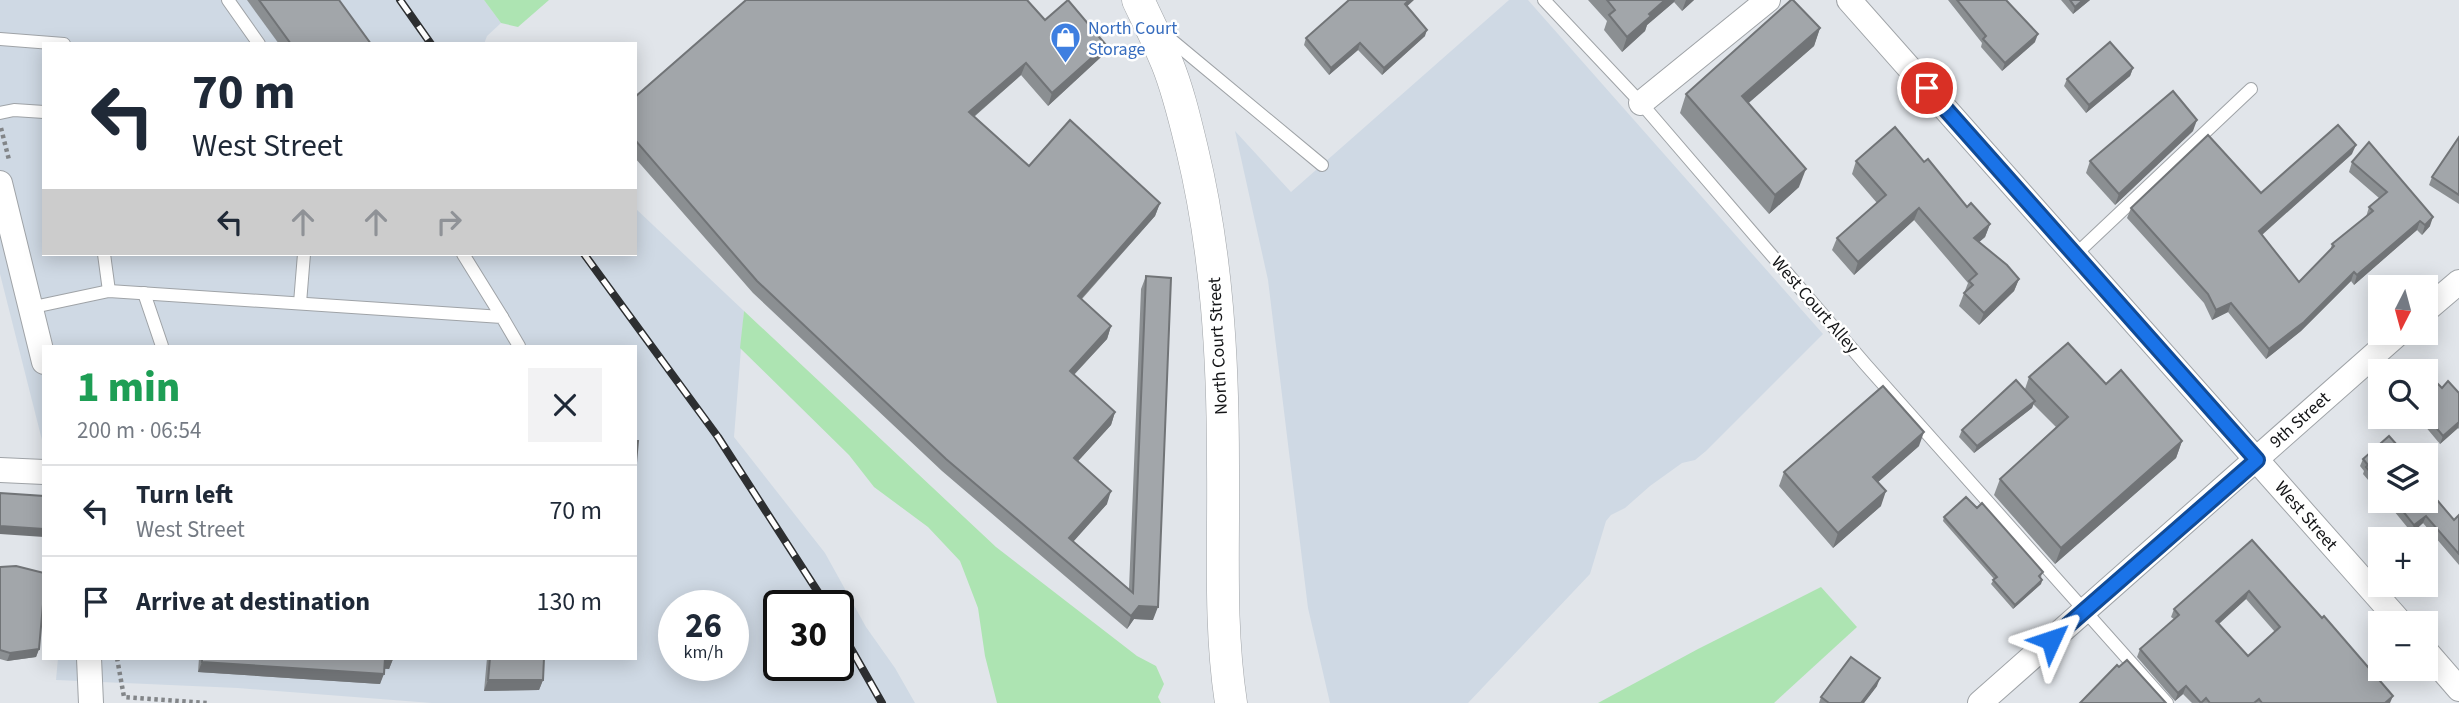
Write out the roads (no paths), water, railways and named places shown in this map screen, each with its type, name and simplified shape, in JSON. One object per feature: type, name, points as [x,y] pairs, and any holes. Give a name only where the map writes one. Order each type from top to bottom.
[{"type":"street","points":[[1641,103],[1768,0]]},
{"type":"street","name":"West Street","points":[[1849,0],[2390,611]]},
{"type":"street","name":"North Court Street","points":[[1142,10],[1167,64],[1184,114],[1205,202],[1214,271],[1223,462],[1224,624],[1231,703]]},
{"type":"street","points":[[0,183],[42,355]]},
{"type":"street","points":[[2438,300],[2459,282]]},
{"type":"street","name":"9th Street","points":[[1980,703],[2385,345]]},
{"type":"street","points":[[0,470],[42,472]]},
{"type":"street","points":[[89,660],[91,703]]},
{"type":"street","points":[[2438,665],[2459,689]]},
{"type":"lane","points":[[228,0],[258,42]]},
{"type":"lane","name":"West Court Alley","points":[[1544,0],[1641,103],[1866,365],[2167,703]]},
{"type":"lane","points":[[1142,10],[1322,164]]},
{"type":"lane","points":[[0,39],[42,42]]},
{"type":"lane","points":[[2075,255],[2251,89]]},
{"type":"lane","points":[[0,113],[14,110],[42,112]]},
{"type":"lane","points":[[104,256],[109,291]]},
{"type":"lane","points":[[300,303],[304,256]]},
{"type":"lane","points":[[464,256],[518,345]]},
{"type":"lane","points":[[29,308],[109,291],[502,317]]},
{"type":"lane","points":[[144,293],[162,345]]},
{"type":"railway","points":[[400,0],[430,42]]},
{"type":"railway","points":[[585,256],[718,437],[817,590]]},
{"type":"railway","points":[[854,654],[882,703]]},
{"type":"place","name":"North Court Storage","points":[[1065,65]]}]
